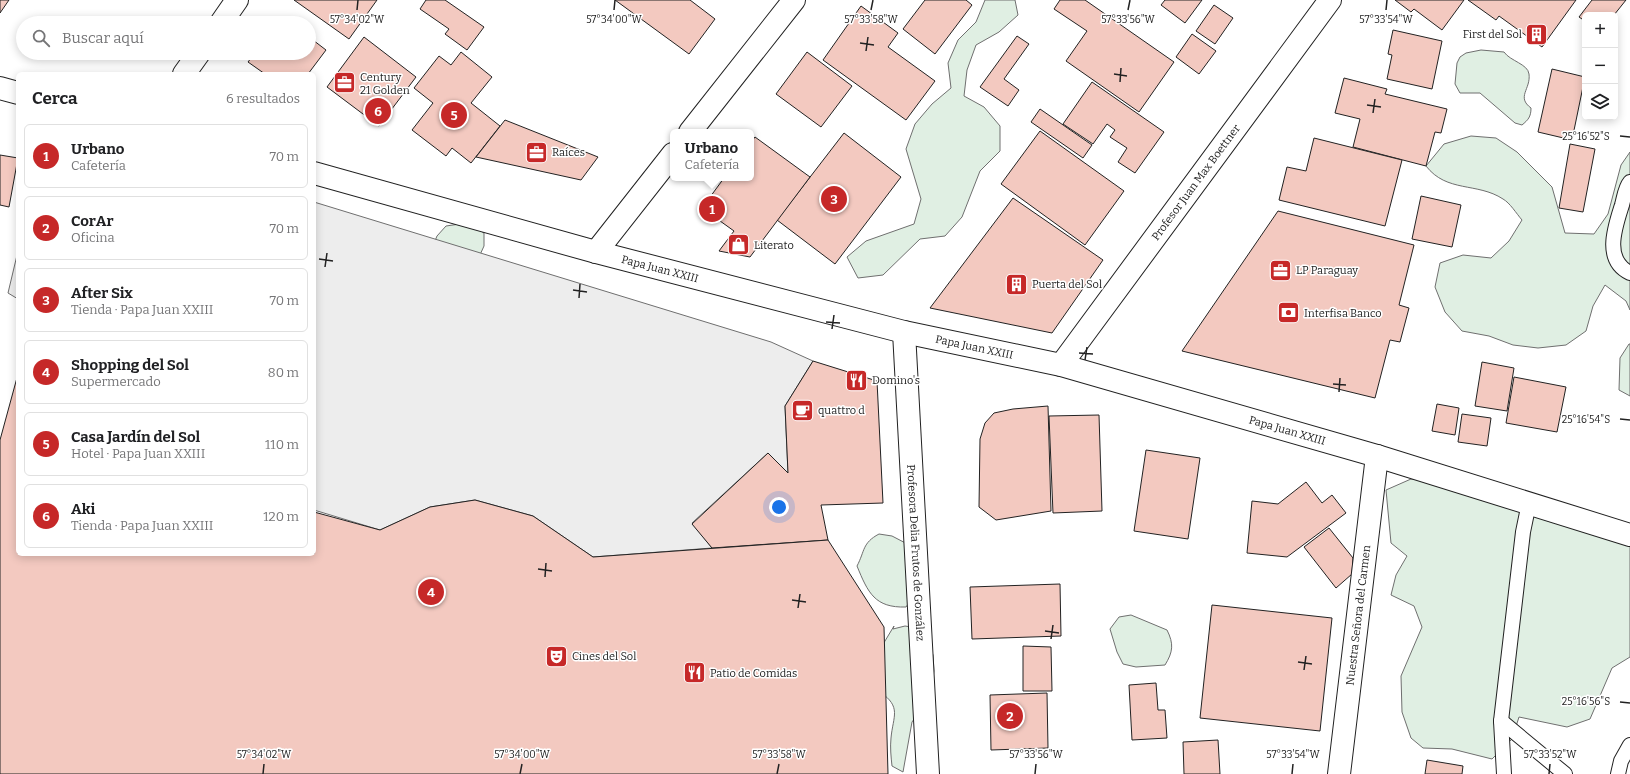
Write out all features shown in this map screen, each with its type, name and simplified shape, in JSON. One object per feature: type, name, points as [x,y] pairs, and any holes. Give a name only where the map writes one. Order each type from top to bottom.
[{"type":"street","points":[[226,16],[237,0]]},
{"type":"street","points":[[692,129],[794,0]]},
{"type":"street","name":"Profesor Juan Max Boettner","points":[[1061,365],[1330,0]]},
{"type":"street","points":[[185,72],[194,60]]},
{"type":"street","points":[[0,88],[16,92]]},
{"type":"street","points":[[596,252],[670,158]]},
{"type":"street","name":"Papa Juan XXIII","points":[[316,174],[596,252],[904,332],[1061,365],[1377,456],[1630,535]]},
{"type":"street","name":"Profesora Delia Frutos de González","points":[[904,332],[928,774]]},
{"type":"street","name":"Nuestra Señora del Carmen","points":[[1339,774],[1377,456]]},
{"type":"lane","points":[[1630,182],[1613,235],[1614,253],[1619,265],[1630,273]]},
{"type":"lane","points":[[1504,774],[1501,721],[1523,532],[1529,503]]},
{"type":"lane","points":[[1501,721],[1565,774]]},
{"type":"lane","points":[[1618,774],[1621,761],[1630,745]]},
{"type":"green space","points":[[985,0],[1015,0],[1018,15],[999,32],[976,45],[967,70],[964,96],[984,107],[1000,126],[1000,151],[980,171],[962,217],[945,236],[920,239],[883,275],[858,278],[847,257],[866,241],[914,224],[921,199],[906,149],[915,124],[932,104],[951,88],[948,63],[958,40],[976,22]]},
{"type":"green space","points":[[1481,50],[1504,52],[1528,71],[1529,79],[1524,96],[1527,104],[1531,108],[1531,111],[1529,118],[1522,125],[1515,123],[1480,93],[1460,93],[1455,84],[1457,63],[1460,57],[1466,53]]},
{"type":"green space","points":[[1471,136],[1496,138],[1517,152],[1552,187],[1565,233],[1594,234],[1608,214],[1621,165],[1630,152],[1630,310],[1626,301],[1605,285],[1593,306],[1586,331],[1566,345],[1538,348],[1513,345],[1489,336],[1462,331],[1445,312],[1435,287],[1440,263],[1463,255],[1491,258],[1509,241],[1522,220],[1511,206],[1503,199],[1483,190],[1453,184],[1443,180],[1426,166],[1444,144]]},
{"type":"green space","points":[[460,224],[473,226],[484,233],[484,246],[479,257],[432,248],[437,236],[446,226]]},
{"type":"green space","points":[[1629,344],[1630,396],[1619,390],[1620,358]]},
{"type":"green space","points":[[1411,479],[1444,482],[1630,533],[1630,657],[1612,668],[1590,719],[1567,727],[1519,717],[1512,739],[1492,759],[1452,749],[1423,748],[1411,738],[1402,712],[1401,676],[1422,627],[1414,606],[1391,595],[1396,575],[1407,556],[1391,543],[1386,490]]},
{"type":"green space","points":[[879,534],[892,536],[915,548],[913,597],[906,607],[887,605],[874,597],[865,584],[857,566],[867,544]]},
{"type":"green space","points":[[1131,615],[1167,630],[1172,648],[1165,665],[1136,667],[1123,664],[1117,652],[1110,629],[1119,617]]},
{"type":"green space","points":[[894,626],[893,629],[905,626],[918,628],[928,642],[933,655],[934,671],[930,697],[912,722],[903,772],[892,766],[891,741],[894,707],[887,697],[880,692],[879,651]]},
{"type":"shaded area","points":[[316,203],[771,342],[813,361],[785,406],[788,473],[768,453],[692,523],[712,548],[593,557],[533,516],[475,500],[430,507],[380,530],[316,511]]},
{"type":"shaded area","points":[[16,259],[16,298],[8,293]]},
{"type":"building","points":[[0,0],[9,0],[0,13]]},
{"type":"building","points":[[294,0],[377,0],[349,39]]},
{"type":"building","points":[[426,0],[445,0],[484,27],[467,50],[445,34],[449,29],[420,9]]},
{"type":"building","points":[[615,0],[690,0],[715,19],[689,54]]},
{"type":"building","points":[[925,0],[966,0],[972,5],[935,54],[903,29]]},
{"type":"building","points":[[1060,0],[1085,0],[1174,62],[1139,112],[1066,61],[1087,31],[1054,9]]},
{"type":"building","points":[[1165,0],[1202,0],[1185,23],[1161,5]]},
{"type":"building","points":[[1395,0],[1464,0],[1442,30],[1414,9],[1411,12]]},
{"type":"building","name":"First del Sol","points":[[1468,0],[1576,0],[1542,47],[1499,16],[1496,20]]},
{"type":"building","points":[[1592,0],[1626,0],[1616,12],[1583,12]]},
{"type":"building","points":[[1214,5],[1233,18],[1215,44],[1196,31]]},
{"type":"building","points":[[861,6],[898,33],[888,47],[935,81],[906,120],[823,60]]},
{"type":"building","points":[[1393,30],[1442,41],[1432,89],[1387,79],[1392,55],[1388,54]]},
{"type":"building","points":[[1192,34],[1216,51],[1199,74],[1176,57]]},
{"type":"building","points":[[1017,36],[1029,44],[1004,79],[1019,90],[1008,106],[980,87]]},
{"type":"building","points":[[364,37],[416,77],[379,126],[327,87]]},
{"type":"building","points":[[316,42],[326,50],[310,72],[262,72],[248,62],[250,60],[316,60]]},
{"type":"building","points":[[461,52],[492,77],[471,103],[500,126],[471,163],[452,148],[446,156],[412,130],[433,103],[414,88],[439,56],[451,65]]},
{"type":"building","points":[[807,52],[852,86],[821,127],[776,94]]},
{"type":"building","points":[[1552,69],[1582,76],[1582,92],[1572,140],[1538,132]]},
{"type":"building","points":[[1344,78],[1387,89],[1385,94],[1447,109],[1441,133],[1435,132],[1426,166],[1353,147],[1360,119],[1335,113]]},
{"type":"building","points":[[1092,82],[1164,132],[1135,173],[1118,162],[1127,148],[1110,137],[1115,130],[1107,124],[1093,144],[1063,124]]},
{"type":"building","points":[[1040,109],[1092,145],[1083,158],[1031,122]]},
{"type":"building","points":[[505,120],[598,157],[581,180],[476,157]]},
{"type":"building","points":[[1040,131],[1124,191],[1085,245],[1001,184]]},
{"type":"building","points":[[844,133],[901,177],[835,264],[777,220]]},
{"type":"building","points":[[755,137],[810,177],[750,257],[719,251],[734,231],[702,208],[722,181],[754,181]]},
{"type":"building","points":[[1314,138],[1402,160],[1385,226],[1279,200],[1287,167],[1306,171]]},
{"type":"building","points":[[1570,144],[1595,149],[1583,212],[1559,208]]},
{"type":"building","points":[[0,155],[16,158],[16,169],[9,207],[0,205]]},
{"type":"building","points":[[1421,196],[1461,205],[1452,247],[1412,239]]},
{"type":"building","name":"Puerta del Sol","points":[[1013,198],[1103,260],[1052,333],[930,308]]},
{"type":"building","points":[[1278,211],[1414,245],[1399,305],[1409,308],[1400,342],[1390,340],[1375,398],[1182,351]]},
{"type":"building","points":[[813,361],[877,381],[883,503],[821,505],[828,540],[712,548],[692,524],[768,453],[788,473],[785,406]]},
{"type":"building","points":[[1482,362],[1514,368],[1507,411],[1475,406]]},
{"type":"building","points":[[1514,377],[1566,387],[1557,432],[1506,423]]},
{"type":"building","points":[[16,381],[16,556],[316,556],[316,513],[380,530],[430,507],[475,500],[533,516],[593,557],[828,540],[884,627],[888,774],[0,774],[0,440]]},
{"type":"building","points":[[1437,404],[1459,408],[1455,435],[1432,431]]},
{"type":"building","points":[[1048,406],[1051,511],[996,520],[979,507],[980,439],[985,423],[994,413],[1013,409]]},
{"type":"building","points":[[1462,414],[1491,418],[1487,446],[1458,442]]},
{"type":"building","points":[[1099,415],[1102,511],[1053,513],[1049,416]]},
{"type":"building","points":[[1146,450],[1200,458],[1188,539],[1134,531]]},
{"type":"building","points":[[1306,482],[1322,503],[1332,495],[1346,513],[1287,557],[1247,553],[1252,501],[1278,504]]},
{"type":"building","points":[[1329,528],[1353,558],[1352,574],[1336,588],[1304,547]]},
{"type":"building","points":[[1060,584],[1061,636],[972,639],[970,587]]},
{"type":"building","points":[[1212,605],[1332,618],[1320,731],[1200,718]]},
{"type":"building","points":[[1023,646],[1051,647],[1052,691],[1023,691]]},
{"type":"building","points":[[1156,683],[1158,710],[1165,710],[1167,738],[1132,740],[1129,685]]},
{"type":"building","points":[[1047,693],[1048,748],[991,750],[990,695]]},
{"type":"building","points":[[1218,740],[1220,774],[1184,774],[1183,742]]},
{"type":"building","points":[[1427,760],[1463,766],[1462,774],[1425,774]]},
{"type":"place","name":"First del Sol","points":[[1537,34]]},
{"type":"place","name":"Century 21 Golden","points":[[345,83]]},
{"type":"place","name":"Aki","points":[[378,111]]},
{"type":"place","name":"Casa Jardín del Sol","points":[[454,115]]},
{"type":"place","name":"Raíces","points":[[536,152]]},
{"type":"place","name":"After Six","points":[[834,199]]},
{"type":"place","name":"Urbano","points":[[712,209]]},
{"type":"place","name":"Literato","points":[[739,245]]},
{"type":"place","name":"LP Paraguay","points":[[1280,270]]},
{"type":"place","name":"Puerta del Sol","points":[[1017,284]]},
{"type":"place","name":"Interfisa Banco","points":[[1289,313]]},
{"type":"place","name":"Domino's","points":[[856,380]]},
{"type":"place","name":"quattro d","points":[[803,410]]},
{"type":"place","name":"Shopping del Sol","points":[[431,592]]},
{"type":"place","name":"Cines del Sol","points":[[557,656]]},
{"type":"place","name":"Patio de Comidas","points":[[694,673]]},
{"type":"place","name":"CorAr","points":[[1010,716]]}]
